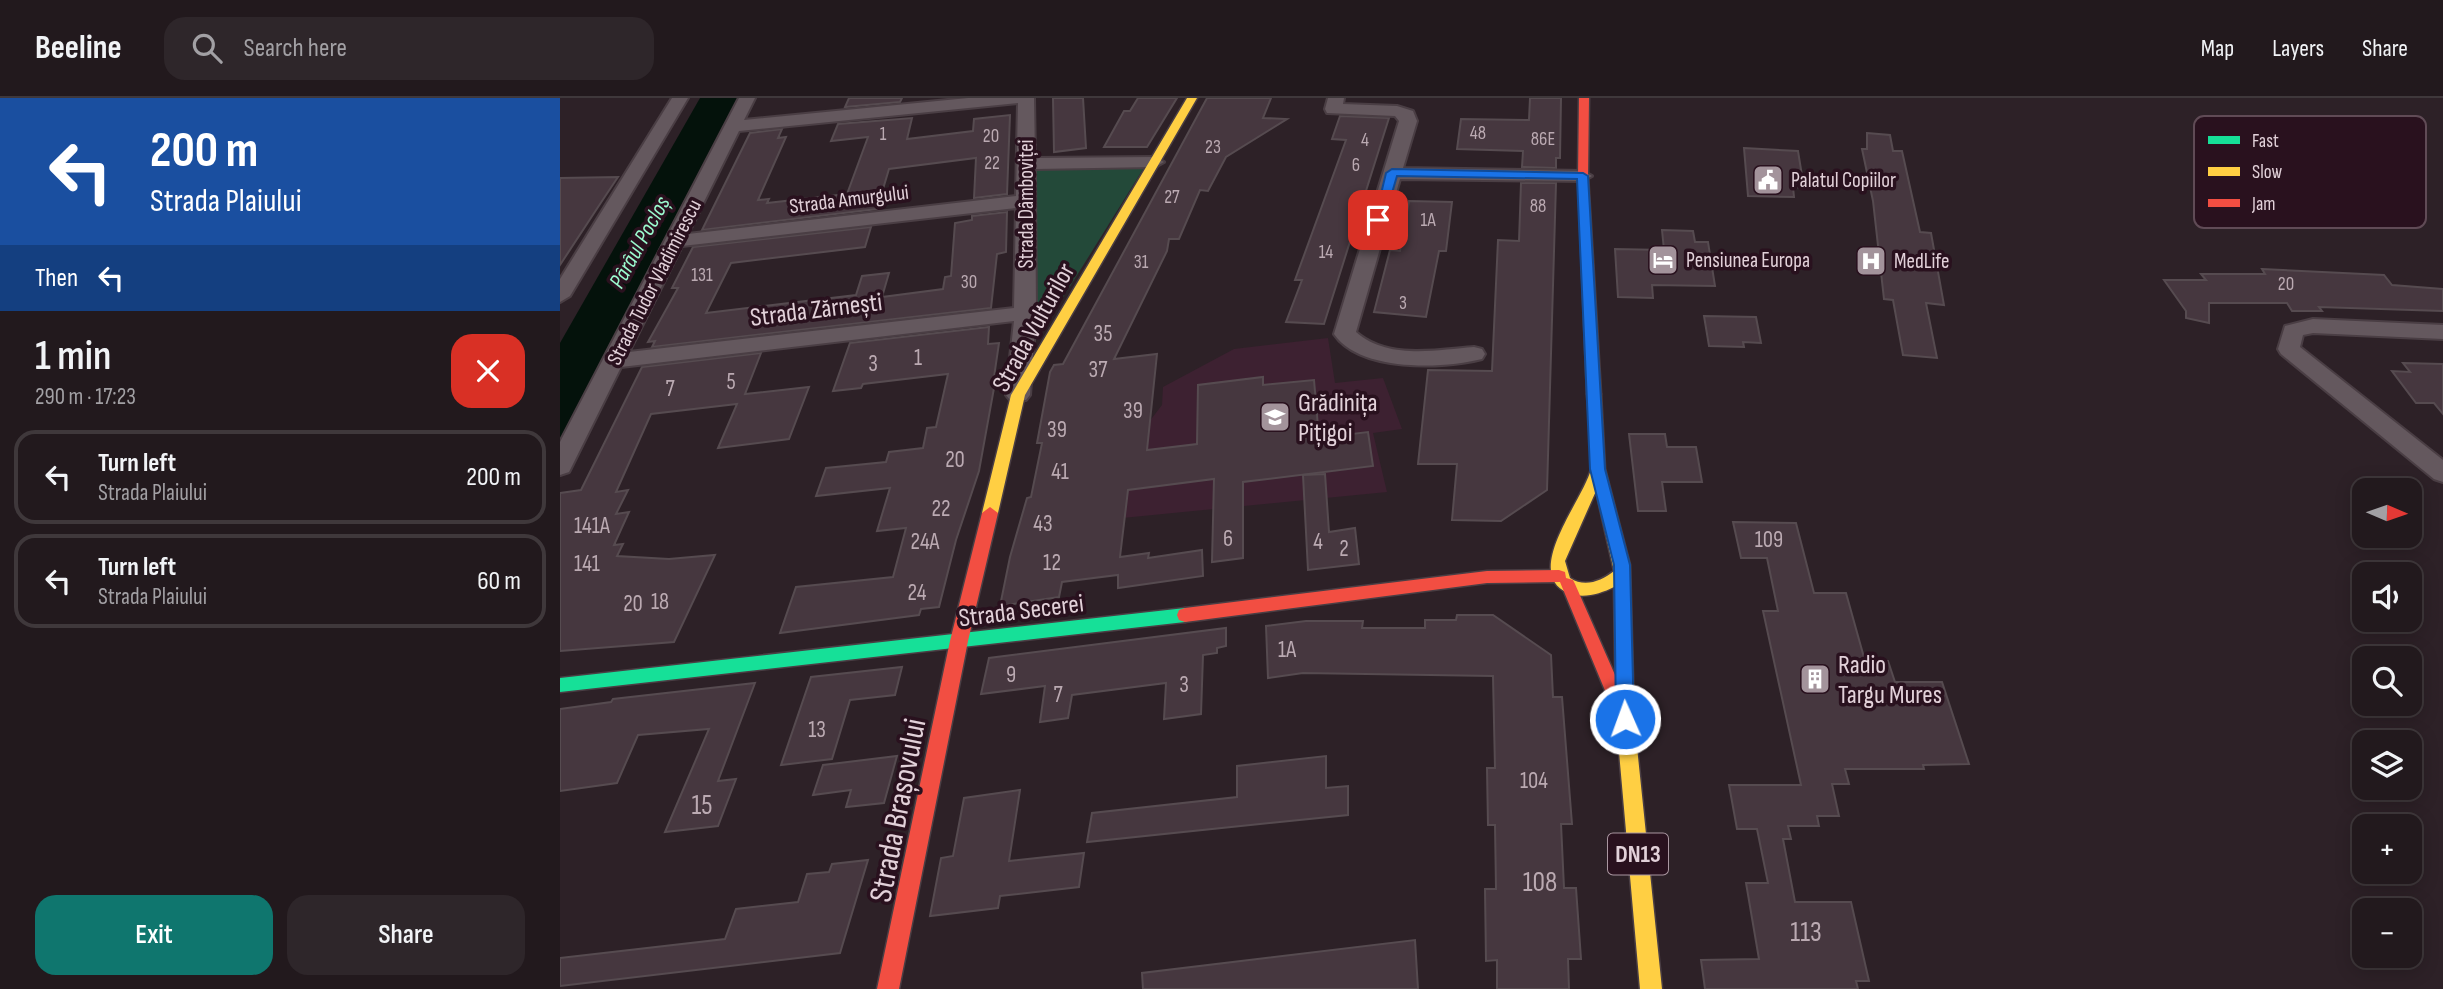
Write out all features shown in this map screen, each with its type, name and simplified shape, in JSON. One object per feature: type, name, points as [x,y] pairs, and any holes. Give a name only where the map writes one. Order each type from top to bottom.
[{"type":"street","points":[[560,296],[680,98]]},
{"type":"street","name":"Strada Tudor Vladimirescu","points":[[560,466],[747,98]]},
{"type":"street","points":[[733,126],[1019,98]]},
{"type":"street","name":"Strada Dâmboviței","points":[[1018,395],[1026,313],[1026,98]]},
{"type":"street","name":"Strada Vulturilor","points":[[960,641],[1018,395],[1192,98]]},
{"type":"street","points":[[1336,98],[1333,109],[1397,111],[1407,115],[1345,334],[1355,346],[1378,354],[1430,357],[1474,354]]},
{"type":"street","points":[[1584,98],[1583,176],[1598,469],[1622,565],[1621,574],[1605,589],[1591,592],[1563,580],[1560,552],[1598,469]]},
{"type":"street","points":[[1026,164],[1155,162]]},
{"type":"street","points":[[1392,173],[1583,176]]},
{"type":"street","name":"Strada Amurgului","points":[[676,241],[1026,201]]},
{"type":"street","name":"Strada Zărnești","points":[[613,361],[1026,313]]},
{"type":"street","points":[[2443,332],[2313,326],[2292,331],[2289,349],[2443,473]]},
{"type":"street","points":[[1560,552],[1592,541],[1618,555]]},
{"type":"street","name":"Strada Secerei","points":[[1487,577],[1560,552]]},
{"type":"street","name":"DN13","points":[[1621,574],[1625,719],[1651,989]]},
{"type":"street","name":"Strada Secerei","points":[[560,685],[960,641],[1487,577],[1563,580]]},
{"type":"street","name":"DN13","points":[[1563,580],[1625,719]]},
{"type":"street","name":"Strada Brașovului","points":[[888,989],[960,641]]},
{"type":"shaded area","name":"Grădinița Pițigoi","points":[[1328,338],[1335,383],[1383,378],[1402,429],[1373,433],[1387,492],[1112,519],[1139,435],[1162,405],[1163,387],[1234,349]]},
{"type":"green space","points":[[1145,166],[1056,309],[1037,311],[1032,305],[1032,169]]},
{"type":"water","name":"Pârâul Pocloș","points":[[700,98],[741,98],[560,445],[560,343]]},
{"type":"building","points":[[849,98],[902,98],[900,102],[845,107]]},
{"type":"building","points":[[1053,98],[1083,98],[1086,148],[1054,152]]},
{"type":"building","points":[[1138,98],[1177,98],[1147,147],[1104,147],[1124,111],[1130,111]]},
{"type":"building","points":[[1207,98],[1271,98],[1263,118],[1287,119],[1226,157],[1208,191],[1200,190],[1179,239],[1169,239],[1167,251],[1114,359],[1157,354],[1147,450],[1197,444],[1198,385],[1263,377],[1263,385],[1314,380],[1319,438],[1368,432],[1373,466],[1243,482],[1243,558],[1212,562],[1214,479],[1128,490],[1120,557],[1149,553],[1148,558],[1202,550],[1203,576],[1118,588],[1118,575],[1062,582],[1059,597],[1000,606],[1010,557],[1027,498],[1031,497],[1042,443],[1037,443],[1050,372],[1054,365],[1063,364]]},
{"type":"building","points":[[1530,98],[1561,98],[1560,158],[1556,158],[1556,168],[1522,167],[1523,151],[1457,149],[1461,119],[1529,120]]},
{"type":"building","points":[[1010,115],[1007,194],[974,198],[976,158],[889,169],[877,209],[702,230],[750,133],[782,129],[778,138],[786,137],[758,200],[769,199],[767,203],[847,194],[868,137],[831,141],[838,124],[912,118],[907,139],[973,131],[974,119]]},
{"type":"building","points":[[1340,116],[1389,118],[1324,324],[1286,322],[1302,280],[1295,280],[1346,140],[1332,139]]},
{"type":"building","points":[[1867,133],[1890,135],[1893,151],[1902,151],[1920,232],[1931,233],[1944,305],[1926,303],[1937,358],[1903,355],[1893,300],[1884,299],[1873,201],[1862,149],[1867,149]]},
{"type":"building","name":"Palatul Copiilor","points":[[1744,148],[1798,151],[1804,188],[1793,187],[1794,197],[1748,196]]},
{"type":"building","points":[[618,177],[602,201],[560,265],[560,178]]},
{"type":"building","points":[[1521,183],[1556,183],[1547,490],[1501,521],[1452,520],[1457,464],[1418,464],[1428,370],[1492,371],[1498,240],[1519,241]]},
{"type":"building","points":[[1409,201],[1452,202],[1446,251],[1439,251],[1426,317],[1374,312],[1390,250],[1400,251]]},
{"type":"building","points":[[1007,212],[1006,252],[997,254],[991,308],[652,347],[655,341],[648,342],[678,288],[672,288],[693,247],[871,227],[865,247],[731,263],[706,313],[856,295],[862,276],[889,273],[882,297],[943,289],[945,277],[951,276],[955,223],[972,220],[972,216]]},
{"type":"building","name":"Pensiunea Europa","points":[[1662,230],[1693,231],[1695,242],[1708,242],[1715,286],[1652,285],[1653,298],[1618,297],[1615,249],[1664,250]]},
{"type":"building","points":[[2262,269],[2384,275],[2392,285],[2443,289],[2443,311],[2319,307],[2322,311],[2292,311],[2287,303],[2209,303],[2209,323],[2186,318],[2186,311],[2164,280],[2206,280],[2201,274],[2265,274]]},
{"type":"building","points":[[1704,316],[1756,317],[1761,343],[1743,342],[1744,347],[1709,346]]},
{"type":"building","points":[[989,327],[988,344],[999,343],[996,377],[979,471],[956,540],[939,607],[921,609],[919,615],[780,633],[796,587],[893,577],[906,528],[877,531],[890,488],[816,496],[826,468],[886,462],[889,452],[923,448],[927,428],[936,427],[948,374],[863,384],[861,388],[833,391],[850,343]]},
{"type":"building","points":[[761,353],[745,394],[809,387],[789,439],[718,448],[737,404],[651,414],[616,492],[628,490],[616,514],[629,512],[614,545],[623,544],[617,556],[669,559],[715,555],[674,642],[560,651],[560,493],[581,490],[642,367]]},
{"type":"building","points":[[2403,363],[2443,364],[2443,414],[2434,403],[2416,403],[2392,371],[2410,372]]},
{"type":"building","points":[[1629,434],[1665,434],[1667,447],[1696,447],[1702,482],[1662,482],[1666,511],[1638,511]]},
{"type":"building","points":[[1325,474],[1329,532],[1355,528],[1359,564],[1308,570],[1303,475]]},
{"type":"building","points":[[1733,522],[1796,523],[1814,593],[1846,593],[1865,661],[1888,661],[1895,682],[1942,682],[1969,764],[1923,765],[1924,769],[1845,769],[1849,784],[1832,784],[1839,816],[1817,816],[1819,826],[1788,826],[1791,839],[1783,839],[1795,902],[1851,902],[1869,981],[1856,981],[1858,989],[1705,989],[1701,960],[1759,959],[1746,883],[1768,883],[1757,829],[1737,829],[1729,785],[1801,785],[1763,611],[1778,611],[1767,558],[1741,558]]},
{"type":"building","points":[[1457,615],[1493,615],[1551,655],[1553,697],[1562,697],[1572,824],[1561,824],[1564,888],[1576,888],[1581,959],[1568,959],[1569,989],[1497,989],[1497,960],[1486,961],[1485,889],[1496,889],[1495,825],[1488,825],[1487,768],[1495,768],[1493,676],[1303,673],[1268,678],[1266,626],[1306,621],[1363,621],[1362,628],[1425,628],[1425,620],[1456,620]]},
{"type":"building","points":[[1226,628],[1226,646],[1217,648],[1217,653],[1203,655],[1201,714],[1164,719],[1166,683],[1072,695],[1068,718],[1040,722],[1045,686],[981,694],[989,658]]},
{"type":"building","points":[[902,667],[895,695],[850,700],[832,759],[781,765],[811,677]]},
{"type":"building","points":[[755,683],[718,781],[736,779],[718,826],[665,832],[709,729],[638,735],[617,783],[560,791],[560,709],[611,702],[613,699]]},
{"type":"building","points":[[897,756],[884,803],[846,807],[851,790],[813,795],[823,765]]},
{"type":"building","points":[[1326,756],[1326,788],[1348,786],[1348,815],[1087,842],[1092,813],[1237,797],[1237,766]]},
{"type":"building","points":[[1020,790],[1009,861],[1084,853],[1079,887],[1000,896],[998,908],[930,916],[941,858],[953,856],[964,798]]},
{"type":"building","points":[[868,860],[840,953],[560,986],[560,958],[725,939],[736,909],[798,902],[807,874],[829,872],[832,864]]},
{"type":"building","points":[[1415,940],[1418,989],[1143,989],[1142,973]]},
{"type":"traffic: fast","points":[[560,685],[1185,615]]},
{"type":"traffic: slow","points":[[990,513],[1018,395],[1192,98]]},
{"type":"traffic: slow","points":[[1594,394],[1598,469],[1622,565],[1625,718],[1651,989]]},
{"type":"traffic: slow","points":[[1598,469],[1557,561],[1559,574],[1572,588],[1581,590],[1602,586],[1621,574]]},
{"type":"traffic: jam","points":[[1584,98],[1583,176],[1594,394]]},
{"type":"traffic: jam","points":[[888,989],[959,641],[990,513]]},
{"type":"traffic: jam","points":[[1185,615],[1487,577],[1559,576]]},
{"type":"traffic: jam","points":[[1567,584],[1617,700]]},
{"type":"place","name":"Palatul Copiilor","points":[[1768,180]]},
{"type":"place","name":"Pensiunea Europa","points":[[1663,260]]},
{"type":"place","name":"MedLife","points":[[1871,261]]},
{"type":"place","name":"Grădinița Pițigoi","points":[[1275,417]]},
{"type":"place","name":"Radio Targu Mures","points":[[1815,679]]},
{"type":"route","points":[[1378,220],[1392,173],[1583,176],[1598,469],[1622,565],[1625,719]]}]
